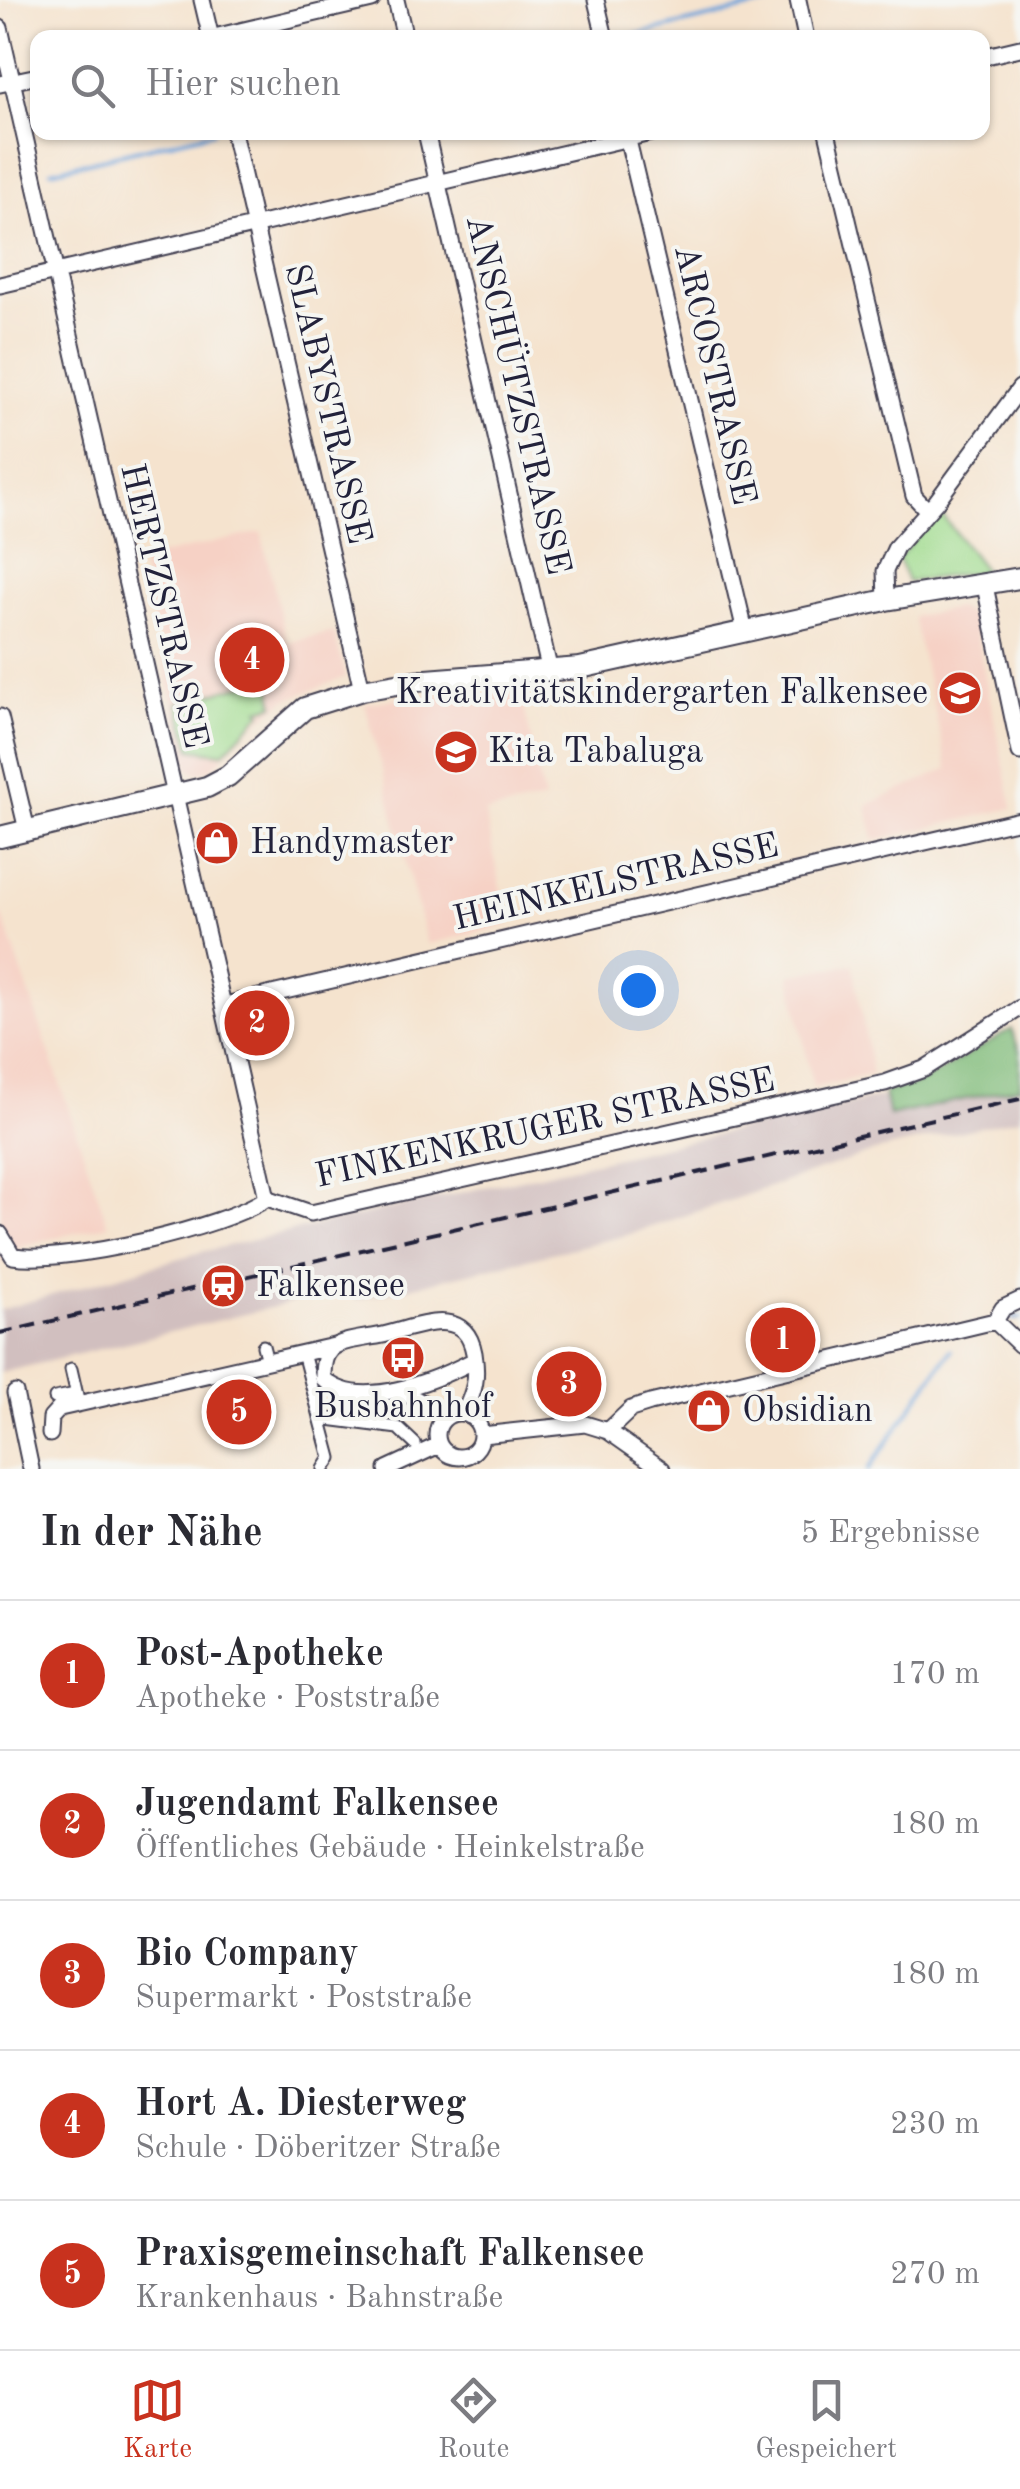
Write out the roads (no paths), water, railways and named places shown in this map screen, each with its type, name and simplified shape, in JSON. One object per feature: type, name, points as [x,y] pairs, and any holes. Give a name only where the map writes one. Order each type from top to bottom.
[{"type":"street","points":[[202,0],[208,30]]},
{"type":"street","points":[[241,30],[372,0]]},
{"type":"street","points":[[396,0],[403,30]]},
{"type":"street","points":[[596,0],[603,30]]},
{"type":"street","points":[[798,0],[804,30]]},
{"type":"street","name":"HERTZSTRASSE","points":[[0,28],[6,83],[56,271],[267,1198]]},
{"type":"street","points":[[990,55],[1020,48]]},
{"type":"street","name":"SLABYSTRASSE","points":[[235,140],[362,690]]},
{"type":"street","name":"ANSCHÜTZSTRASSE","points":[[428,140],[550,672]]},
{"type":"street","points":[[0,285],[610,140]]},
{"type":"street","name":"ARCOSTRASSE","points":[[628,140],[745,630]]},
{"type":"street","points":[[829,140],[914,496],[928,511]]},
{"type":"street","points":[[886,600],[890,558],[1020,388]]},
{"type":"street","points":[[0,837],[176,796],[228,776],[305,708],[362,690],[414,681],[550,672],[612,662],[886,600],[1020,578]]},
{"type":"street","points":[[986,586],[1020,752]]},
{"type":"street","points":[[0,717],[26,830]]},
{"type":"street","name":"HEINKELSTRASSE","points":[[226,1005],[1020,820]]},
{"type":"street","name":"FINKENKRUGER STRASSE","points":[[0,1234],[14,1256],[34,1259],[145,1240],[250,1209],[267,1198],[311,1213],[885,1083],[924,1069],[1020,1008]]},
{"type":"street","points":[[608,1432],[631,1410],[650,1403],[995,1321],[1003,1308],[1020,1300]]},
{"type":"street","points":[[995,1321],[1017,1337]]},
{"type":"street","points":[[56,1398],[77,1399],[265,1354],[303,1352],[438,1322],[468,1330],[478,1385],[464,1412]]},
{"type":"street","points":[[335,1346],[323,1360],[323,1378],[332,1388],[400,1390],[475,1360]]},
{"type":"street","points":[[303,1352],[331,1458],[324,1469]]},
{"type":"street","points":[[71,1369],[77,1399]]},
{"type":"street","points":[[400,1390],[446,1416],[464,1412],[477,1420],[482,1435],[466,1463],[439,1445],[438,1428],[446,1416]]},
{"type":"street","points":[[15,1393],[31,1469]]},
{"type":"street","points":[[50,1434],[56,1411],[77,1399]]},
{"type":"street","points":[[320,1418],[398,1428],[416,1444]]},
{"type":"street","points":[[482,1435],[585,1424],[608,1432],[662,1469]]},
{"type":"street","points":[[387,1469],[439,1445]]},
{"type":"waterway","points":[[656,30],[781,1]]},
{"type":"waterway","points":[[51,171],[180,140]]},
{"type":"waterway","points":[[1013,1319],[1020,1318]]},
{"type":"waterway","points":[[869,1469],[951,1350]]},
{"type":"railway","points":[[0,1333],[1020,1099]]},
{"type":"place","name":"Hort A. Diesterweg","points":[[252,660]]},
{"type":"place","name":"Kreativitätskindergarten Falkensee","points":[[960,693]]},
{"type":"place","name":"Kita Tabaluga","points":[[456,752]]},
{"type":"place","name":"Handymaster","points":[[217,843]]},
{"type":"place","name":"Jugendamt Falkensee","points":[[257,1023]]},
{"type":"place","name":"Falkensee","points":[[223,1286]]},
{"type":"place","name":"Post-Apotheke","points":[[783,1340]]},
{"type":"place","name":"Busbahnhof","points":[[403,1358]]},
{"type":"place","name":"Bio Company","points":[[569,1384]]},
{"type":"place","name":"Obsidian","points":[[709,1411]]},
{"type":"place","name":"Praxisgemeinschaft Falkensee","points":[[239,1412]]}]
